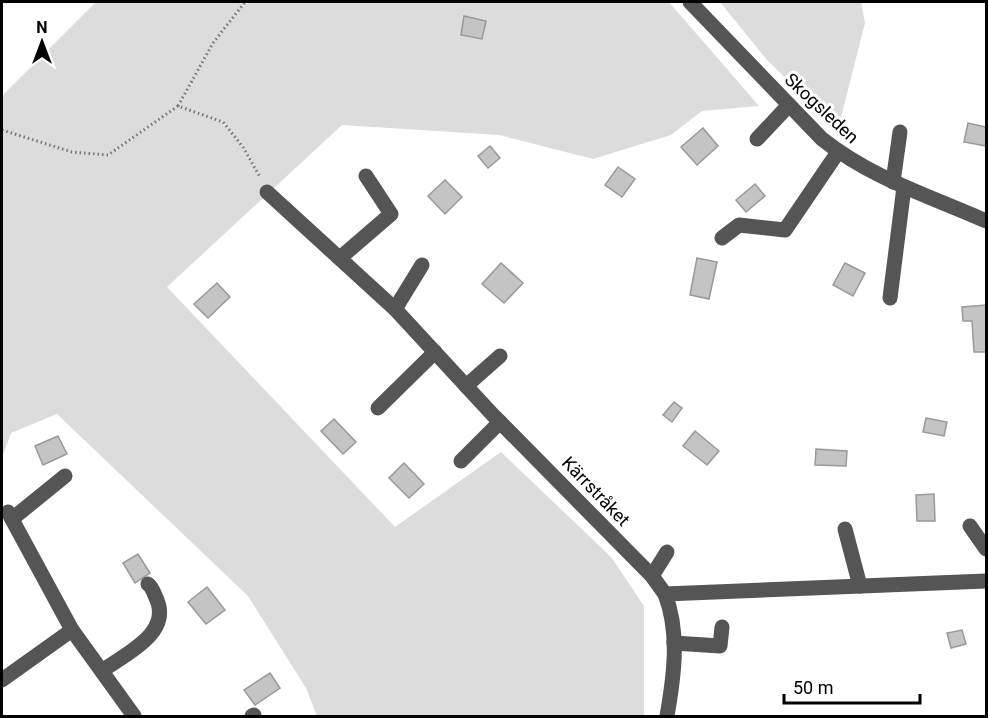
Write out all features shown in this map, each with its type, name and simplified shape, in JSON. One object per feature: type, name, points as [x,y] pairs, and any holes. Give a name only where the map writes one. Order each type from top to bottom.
[{"type":"street","name":"Skogsleden","points":[[690,2],[789,105],[838,152],[872,173],[987,221]]},
{"type":"street","points":[[757,139],[789,105]]},
{"type":"street","points":[[890,298],[899,184],[900,132]]},
{"type":"street","points":[[722,238],[739,225],[785,230],[838,152]]},
{"type":"street","points":[[340,258],[391,214],[366,176]]},
{"type":"street","name":"Kärrstråket","points":[[267,192],[395,309],[500,422],[652,576],[665,594]]},
{"type":"street","points":[[395,309],[422,265]]},
{"type":"street","points":[[378,408],[435,352]]},
{"type":"street","points":[[466,386],[500,356]]},
{"type":"street","points":[[460,461],[500,422]]},
{"type":"street","points":[[65,476],[10,516],[72,630],[134,717]]},
{"type":"street","points":[[970,526],[987,549]]},
{"type":"street","points":[[845,529],[860,586]]},
{"type":"street","points":[[652,576],[667,552]]},
{"type":"street","points":[[667,717],[673,677],[674,644],[670,608],[665,594],[987,581]]},
{"type":"street","points":[[102,671],[155,632],[160,620],[160,608],[148,584]]},
{"type":"street","points":[[674,644],[720,646],[722,627]]},
{"type":"street","points":[[2,680],[72,630]]},
{"type":"path","points":[[2,130],[72,152],[108,155],[178,106],[213,43],[245,2]]},
{"type":"path","points":[[178,106],[223,122],[243,147],[267,192]]},
{"type":"shaded area","points":[[96,2],[669,2],[759,106],[702,111],[671,135],[593,159],[499,135],[342,125],[167,287],[395,527],[501,452],[611,557],[644,606],[644,716],[317,716],[306,688],[248,596],[57,414],[11,433],[2,458],[2,96]]},
{"type":"shaded area","points":[[720,2],[861,2],[865,23],[838,129],[767,60]]},
{"type":"building","points":[[464,16],[486,21],[482,39],[461,35]]},
{"type":"building","points":[[968,123],[986,127],[986,146],[964,142]]},
{"type":"building","points":[[703,128],[718,146],[697,165],[681,147]]},
{"type":"building","points":[[490,146],[500,158],[488,168],[478,156]]},
{"type":"building","points":[[618,167],[635,179],[622,197],[605,185]]},
{"type":"building","points":[[445,180],[462,197],[445,214],[428,196]]},
{"type":"building","points":[[755,184],[765,196],[746,212],[736,200]]},
{"type":"building","points":[[697,258],[717,262],[709,299],[690,295]]},
{"type":"building","points":[[501,263],[523,283],[504,303],[482,284]]},
{"type":"building","points":[[845,263],[865,273],[853,296],[833,285]]},
{"type":"building","points":[[217,283],[230,297],[208,318],[194,304]]},
{"type":"building","points":[[986,305],[986,352],[974,352],[972,321],[963,321],[962,307]]},
{"type":"building","points":[[674,402],[682,408],[672,422],[663,415]]},
{"type":"building","points":[[926,418],[947,422],[944,436],[923,432]]},
{"type":"building","points":[[334,419],[356,442],[343,454],[321,431]]},
{"type":"building","points":[[695,431],[719,451],[707,465],[683,446]]},
{"type":"building","points":[[58,436],[67,454],[43,465],[35,446]]},
{"type":"building","points":[[816,449],[847,451],[846,466],[815,465]]},
{"type":"building","points":[[404,463],[424,484],[409,498],[389,478]]},
{"type":"building","points":[[934,494],[935,521],[917,521],[916,495]]},
{"type":"building","points":[[138,554],[150,573],[135,583],[123,563]]},
{"type":"building","points":[[207,587],[225,610],[206,624],[188,602]]},
{"type":"building","points":[[962,630],[966,644],[951,648],[947,633]]},
{"type":"building","points":[[270,673],[280,688],[255,705],[244,690]]}]
